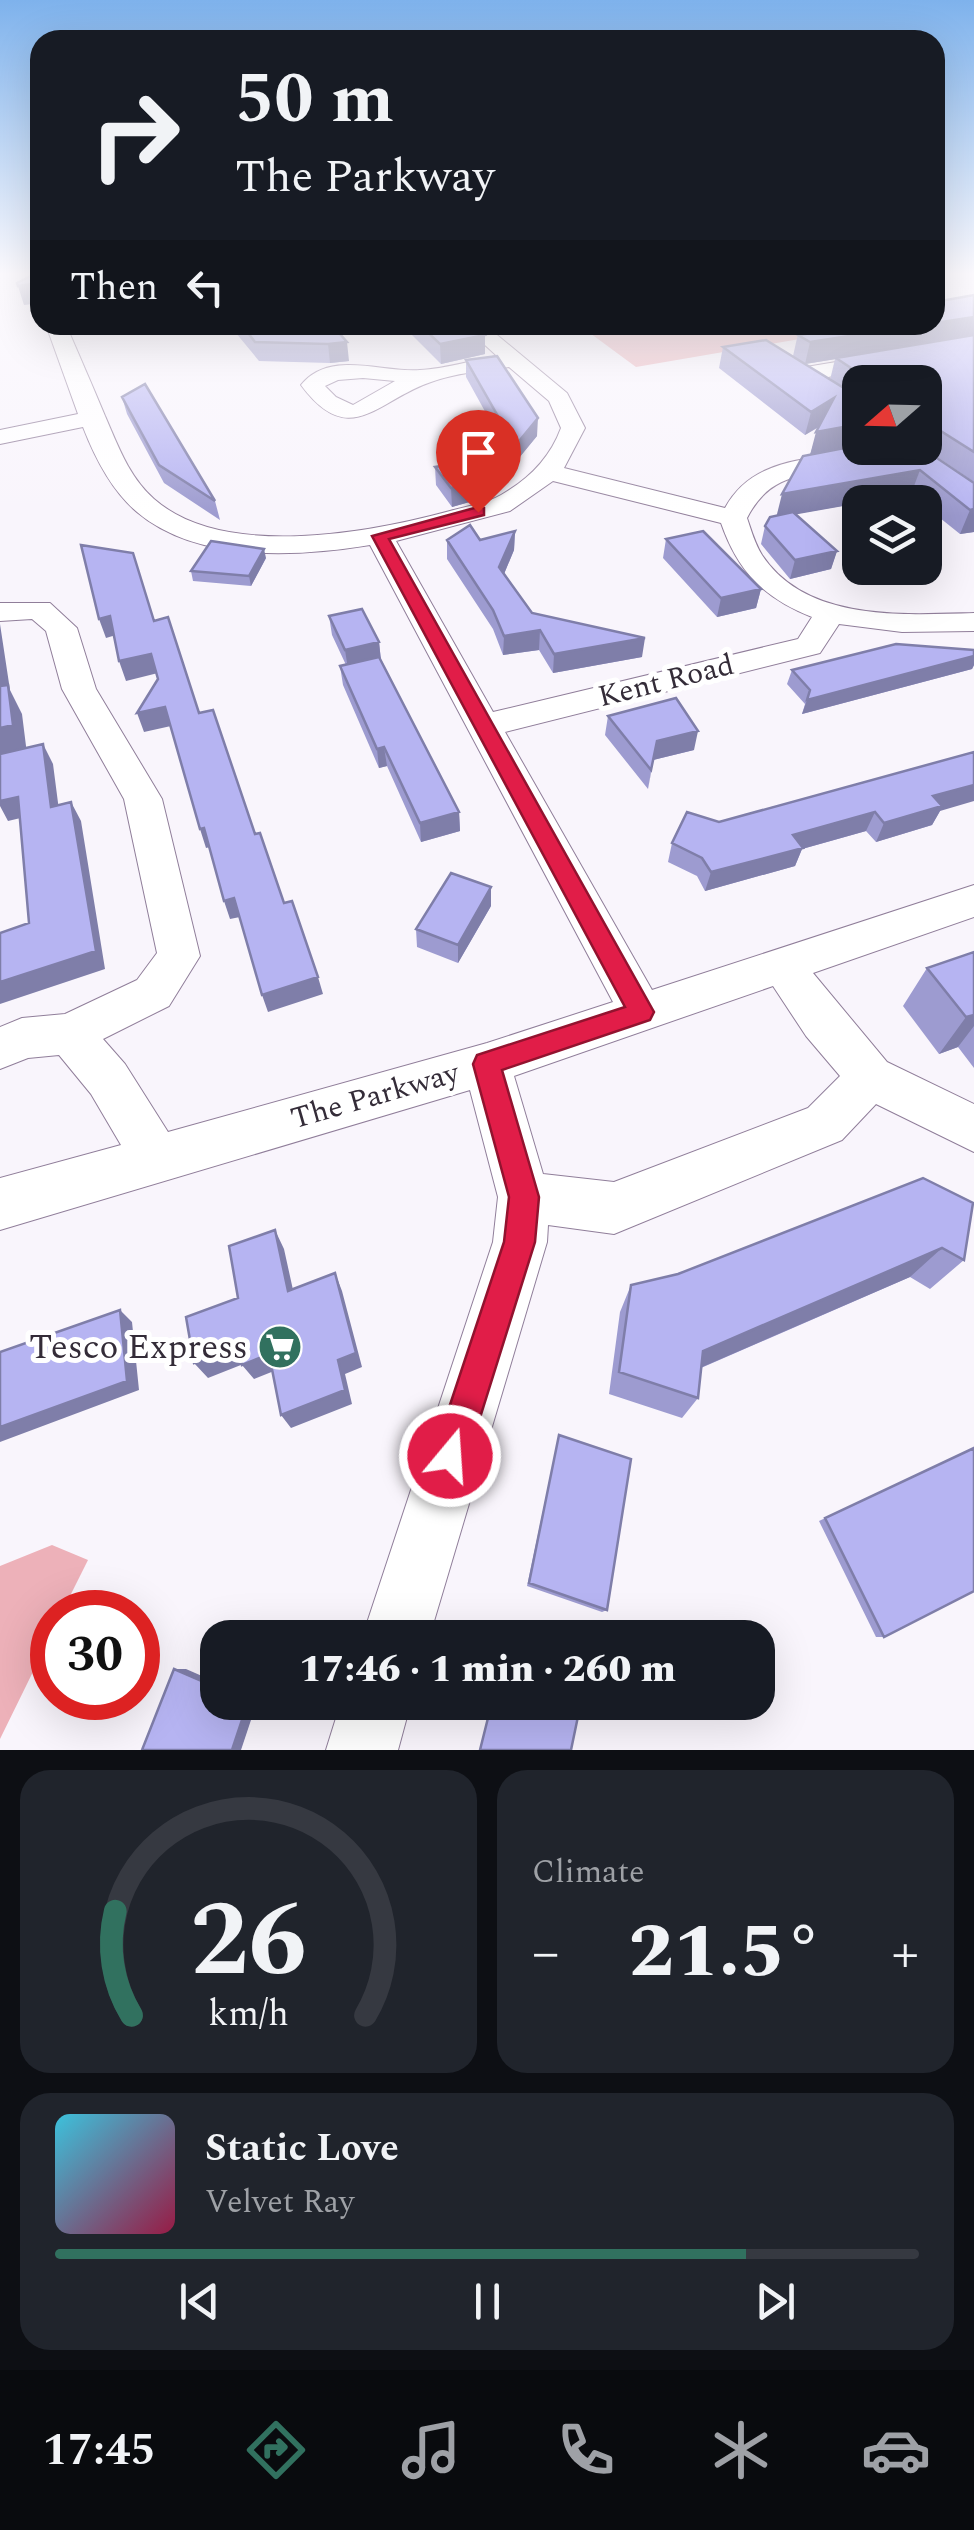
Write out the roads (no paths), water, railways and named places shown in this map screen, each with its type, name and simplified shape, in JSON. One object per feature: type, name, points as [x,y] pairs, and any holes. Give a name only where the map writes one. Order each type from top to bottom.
[{"type":"street","points":[[68,353],[130,490],[167,521],[211,535],[272,545],[380,536],[508,503],[548,472],[568,447],[573,428],[559,398],[503,353]]},
{"type":"street","points":[[830,395],[792,370],[918,353]]},
{"type":"street","points":[[420,376],[511,360]]},
{"type":"street","points":[[0,437],[95,418]]},
{"type":"street","points":[[842,460],[783,471],[748,490],[732,518],[748,562],[775,586],[830,613],[889,624],[974,622]]},
{"type":"street","points":[[548,472],[732,518]]},
{"type":"street","points":[[380,536],[641,1012]]},
{"type":"street","points":[[0,612],[40,609],[60,628],[80,690],[144,799],[179,956],[153,994],[70,1034],[22,1038],[0,1049]]},
{"type":"street","name":"Kent Road","points":[[486,725],[809,646],[830,613]]},
{"type":"street","name":"The Parkway","points":[[0,1204],[487,1064],[974,901]]},
{"type":"street","points":[[781,963],[822,1022],[870,1077],[974,1129]]},
{"type":"street","points":[[70,1034],[108,1079],[158,1160]]},
{"type":"street","points":[[401,1620],[520,1242],[524,1197],[487,1064]]},
{"type":"street","points":[[524,1197],[614,1208],[825,1124],[870,1077]]},
{"type":"street","points":[[362,1750],[371,1720]]},
{"type":"place","name":"Tesco Express","points":[[280,1347]]}]
